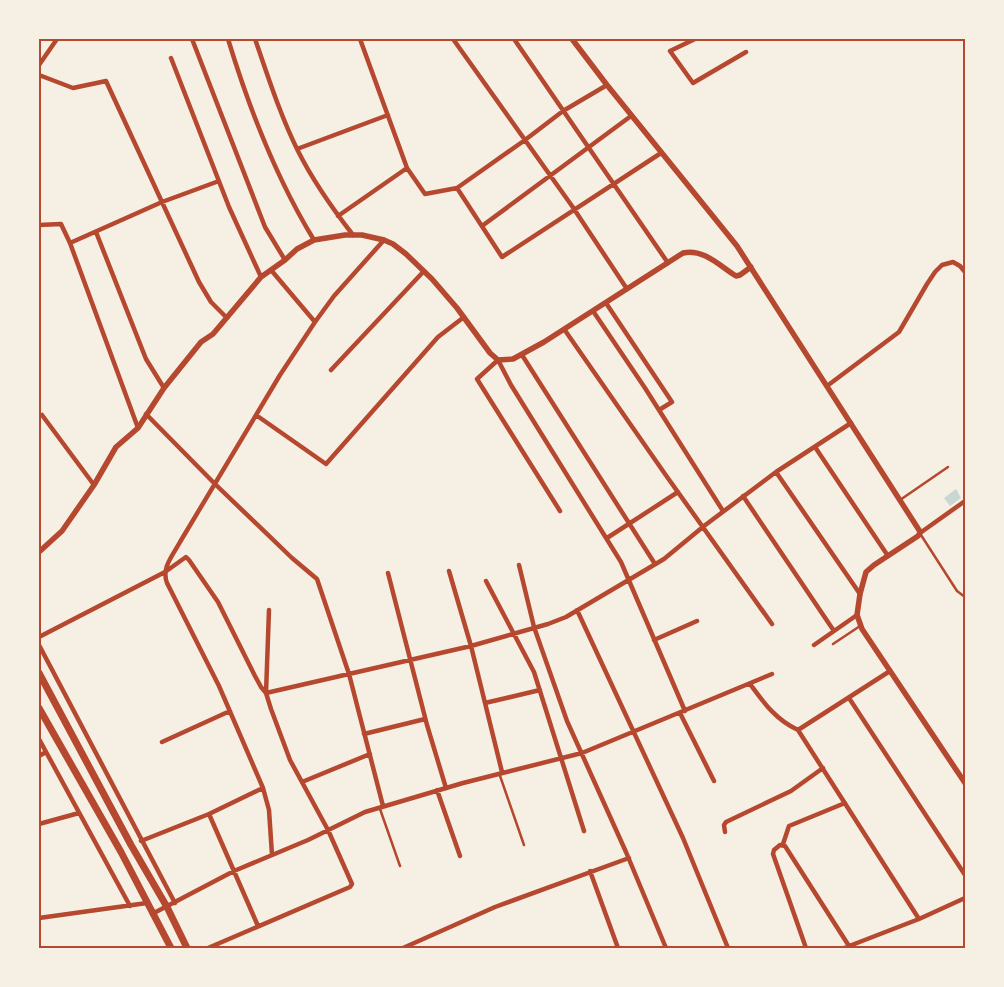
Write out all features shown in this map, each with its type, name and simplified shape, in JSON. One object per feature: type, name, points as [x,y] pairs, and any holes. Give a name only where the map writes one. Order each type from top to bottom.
[{"type":"main road","points":[[39,673],[131,845],[167,907],[187,948]]},
{"type":"main road","points":[[39,708],[121,852],[170,948]]},
{"type":"street","points":[[39,65],[57,39]]},
{"type":"street","points":[[192,39],[266,227],[285,260]]},
{"type":"street","points":[[228,39],[274,162],[293,206],[314,240]]},
{"type":"street","points":[[254,39],[297,149],[323,194],[353,235]]},
{"type":"street","points":[[360,39],[407,168],[425,194],[457,188],[525,140],[563,110],[606,85]]},
{"type":"street","points":[[453,39],[575,210],[627,289]]},
{"type":"street","points":[[514,39],[668,263]]},
{"type":"street","points":[[572,39],[606,85],[737,246],[920,533]]},
{"type":"street","points":[[695,39],[670,51],[693,83],[746,52]]},
{"type":"street","points":[[171,58],[219,181],[261,277]]},
{"type":"street","points":[[39,75],[73,88],[106,81],[199,282],[211,302],[227,318]]},
{"type":"street","points":[[297,149],[388,115]]},
{"type":"street","points":[[482,226],[631,116]]},
{"type":"street","points":[[457,188],[502,257],[661,152]]},
{"type":"street","points":[[338,216],[407,168]]},
{"type":"street","points":[[70,243],[162,202],[219,181]]},
{"type":"street","points":[[39,225],[61,224],[70,243],[138,428]]},
{"type":"street","points":[[96,232],[146,359],[164,388]]},
{"type":"street","points":[[39,552],[62,531],[94,484],[116,447],[138,428],[164,388],[198,346],[213,334],[261,277],[297,249],[314,240],[353,235],[372,236],[384,240],[406,254],[424,271],[464,317],[490,353],[498,360],[511,385],[607,538],[629,580],[682,712],[714,781]]},
{"type":"street","points":[[272,855],[269,810],[263,788],[230,711],[198,642],[167,583],[164,572],[256,415],[315,322],[334,296],[384,240]]},
{"type":"street","points":[[560,511],[477,379],[498,360],[513,359],[522,355],[686,252],[700,254],[709,258],[736,276],[751,267]]},
{"type":"street","points":[[827,386],[900,332],[926,284],[942,265],[953,262],[965,272]]},
{"type":"street","points":[[271,270],[315,322]]},
{"type":"street","points":[[331,370],[424,271]]},
{"type":"street","points":[[606,303],[672,402],[659,410]]},
{"type":"street","points":[[593,311],[724,511]]},
{"type":"street","points":[[256,415],[326,464],[438,338],[464,317]]},
{"type":"street","points":[[564,329],[772,624]]},
{"type":"street","points":[[522,355],[655,564]]},
{"type":"street","points":[[146,414],[215,484],[292,558],[317,579],[349,674],[370,754],[381,806]]},
{"type":"street","points":[[42,415],[94,484]]},
{"type":"street","points":[[266,692],[471,646],[548,624],[578,610],[674,552],[742,496],[851,423]]},
{"type":"street","points":[[815,447],[888,556]]},
{"type":"street","points":[[776,472],[860,594]]},
{"type":"street","points":[[607,538],[678,492]]},
{"type":"street","points":[[742,496],[834,631]]},
{"type":"street","points":[[965,501],[920,533],[916,538],[866,572],[857,615],[860,626],[965,783]]},
{"type":"street","points":[[39,637],[164,572],[184,558],[190,560],[218,602],[258,682],[266,692],[286,750],[328,830],[352,886],[208,948]]},
{"type":"street","points":[[519,565],[534,627],[567,720],[629,858],[666,948]]},
{"type":"street","points":[[449,571],[471,646],[501,773]]},
{"type":"street","points":[[388,573],[425,719],[446,788]]},
{"type":"street","points":[[486,581],[534,672],[584,831]]},
{"type":"street","points":[[266,692],[269,610]]},
{"type":"street","points":[[578,610],[683,838],[728,948]]},
{"type":"street","points":[[814,645],[857,615]]},
{"type":"street","points":[[654,640],[697,621]]},
{"type":"street","points":[[39,645],[175,903]]},
{"type":"street","points":[[798,730],[890,671]]},
{"type":"street","points":[[152,914],[234,871],[381,806],[582,753],[772,674]]},
{"type":"street","points":[[750,684],[766,706],[778,718],[798,730],[919,919]]},
{"type":"street","points":[[485,703],[540,690]]},
{"type":"street","points":[[849,698],[965,875]]},
{"type":"street","points":[[162,742],[230,711]]},
{"type":"street","points":[[364,734],[425,719]]},
{"type":"street","points":[[39,739],[130,906]]},
{"type":"street","points":[[39,756],[46,752]]},
{"type":"street","points":[[302,782],[370,754]]},
{"type":"street","points":[[725,832],[724,825],[726,822],[791,791],[823,768]]},
{"type":"street","points":[[141,841],[209,814],[263,788]]},
{"type":"street","points":[[437,790],[460,856]]},
{"type":"street","points":[[806,948],[773,854],[776,847],[782,844],[789,826],[845,803]]},
{"type":"street","points":[[39,824],[79,813]]},
{"type":"street","points":[[209,814],[258,926]]},
{"type":"street","points":[[782,844],[847,947],[919,919],[965,898]]},
{"type":"street","points":[[403,948],[495,907],[629,858]]},
{"type":"street","points":[[590,871],[618,948]]},
{"type":"street","points":[[39,918],[147,903]]},
{"type":"lane","points":[[900,500],[948,467]]},
{"type":"lane","points":[[920,533],[957,591],[965,598]]},
{"type":"lane","points":[[833,644],[860,626]]},
{"type":"lane","points":[[501,773],[524,845]]},
{"type":"lane","points":[[381,806],[400,866]]},
{"type":"shaded area","points":[[956,489],[961,498],[950,506],[944,498]]}]
